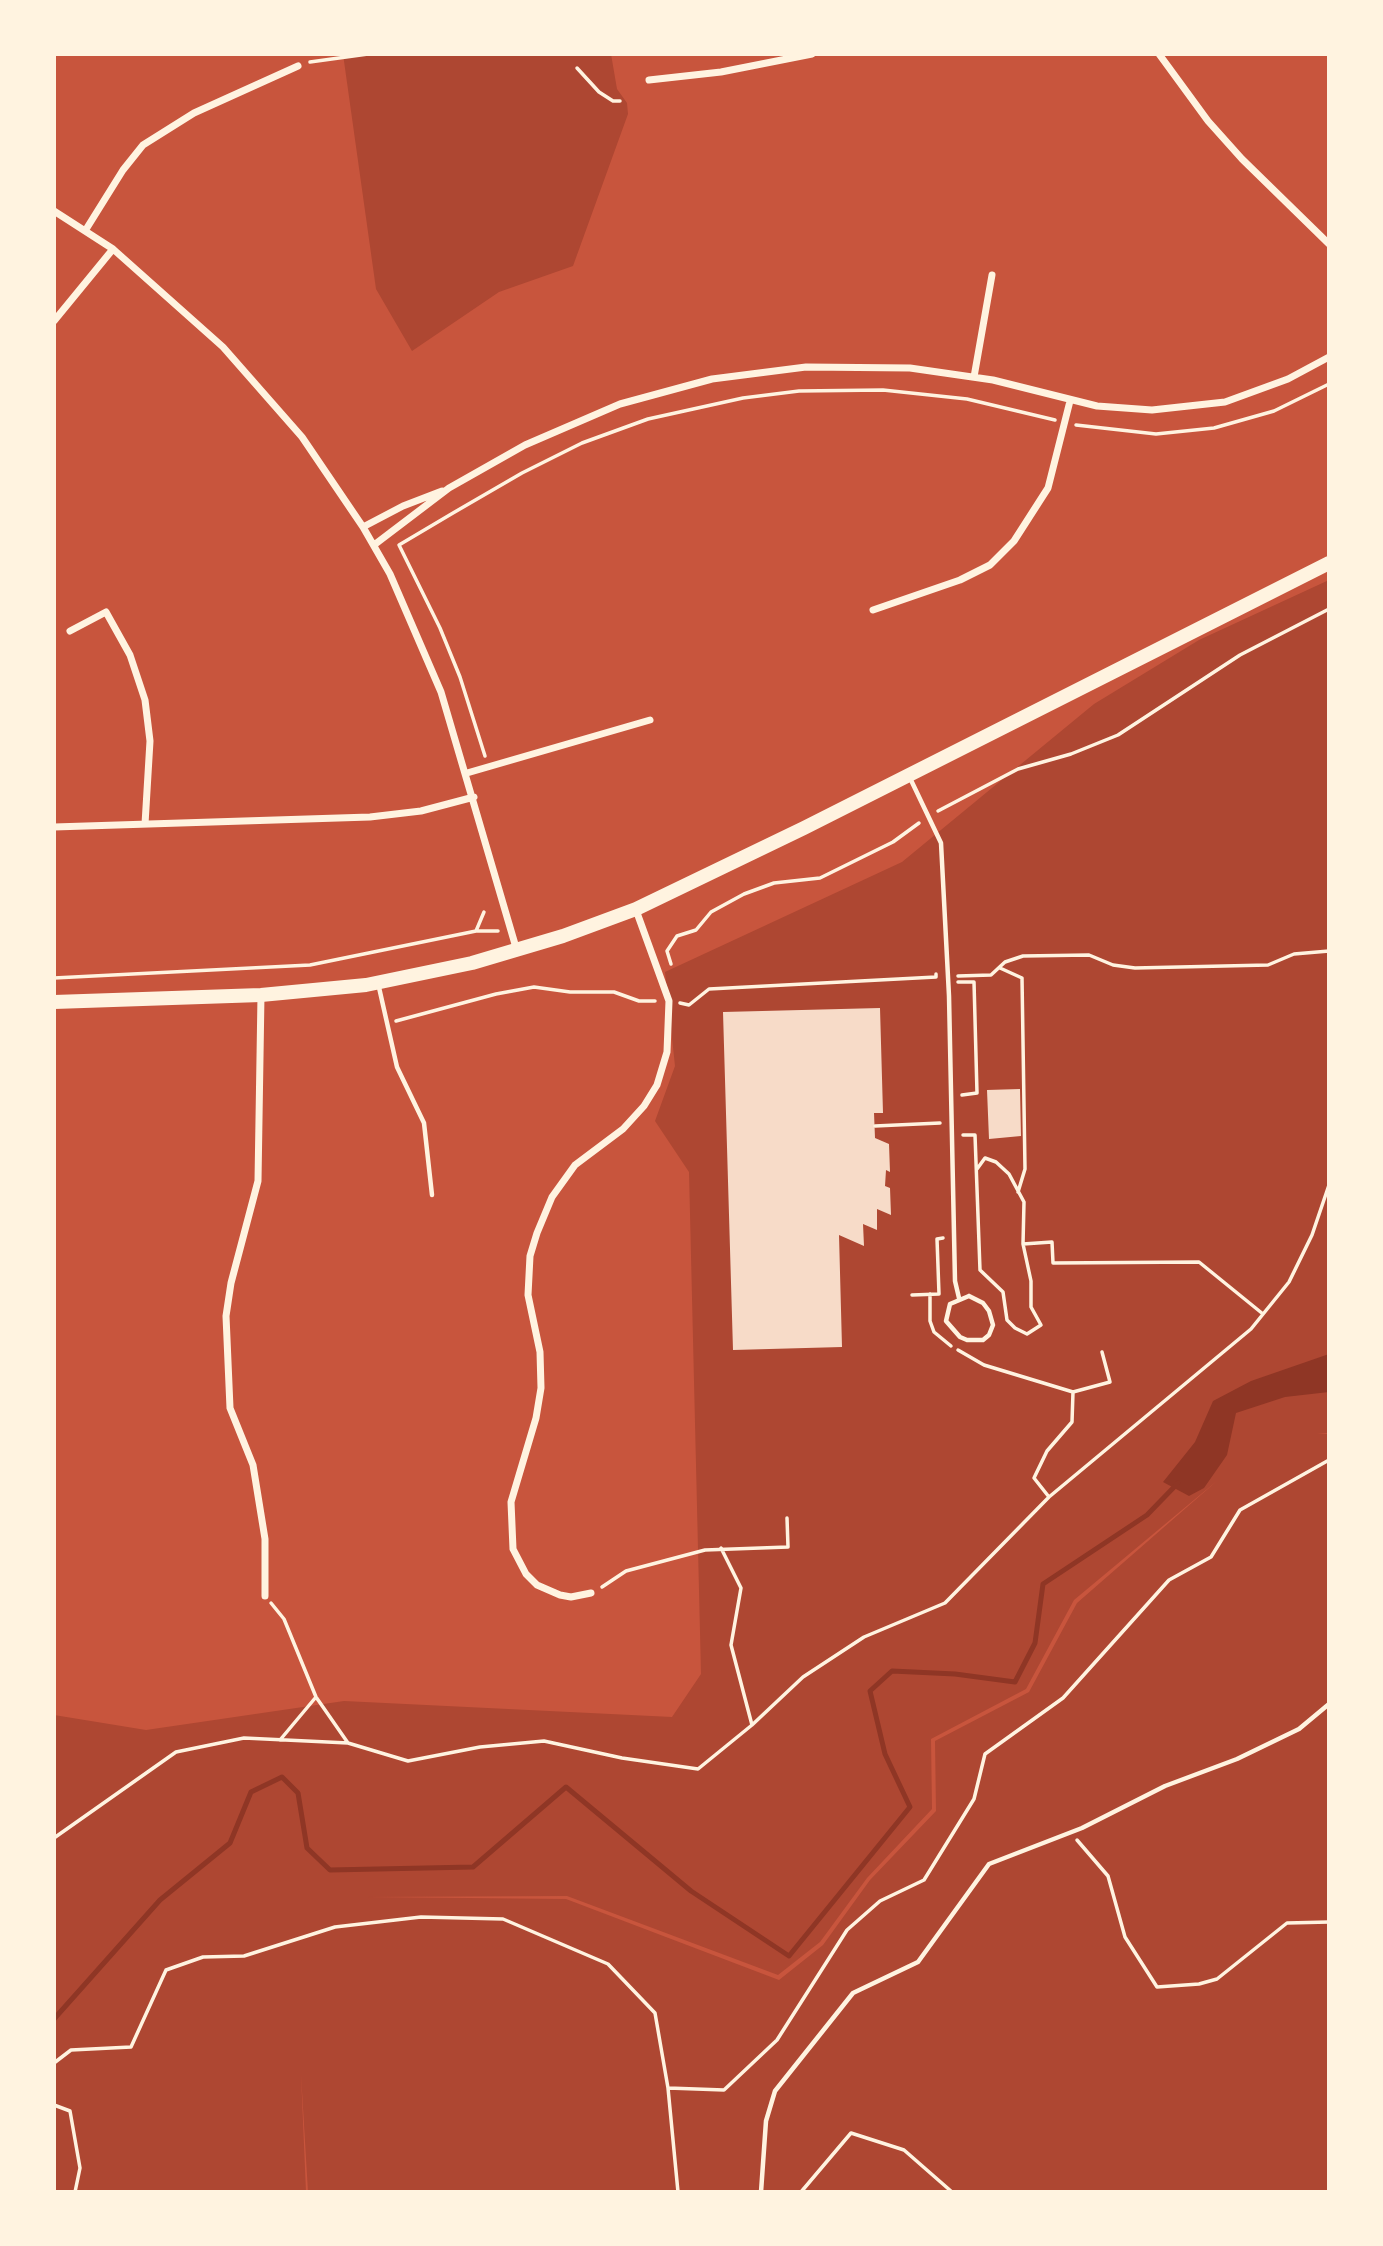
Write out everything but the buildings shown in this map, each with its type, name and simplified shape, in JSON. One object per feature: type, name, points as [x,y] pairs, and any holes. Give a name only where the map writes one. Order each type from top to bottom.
[{"type":"main road","points":[[54,1002],[261,995],[378,983],[517,951],[636,909],[1329,564]]},
{"type":"street","points":[[649,80],[721,72],[812,54]]},
{"type":"street","points":[[1159,54],[1234,149],[1317,229],[1329,244]]},
{"type":"street","points":[[85,231],[123,170],[143,145],[194,113],[298,66]]},
{"type":"street","points":[[54,211],[113,249],[188,313],[246,371],[302,437],[363,527],[421,643],[441,692],[467,773],[517,951]]},
{"type":"street","points":[[1317,229],[1329,237]]},
{"type":"street","points":[[54,321],[113,249]]},
{"type":"street","points":[[974,377],[992,275]]},
{"type":"street","points":[[374,545],[449,488],[503,456],[574,422],[620,404],[698,382],[771,370],[841,366],[910,368],[974,377],[1070,401],[1152,410],[1225,402],[1269,387],[1329,357]]},
{"type":"street","points":[[873,610],[920,596],[990,565],[1014,541],[1048,488],[1070,401]]},
{"type":"street","points":[[363,527],[403,506],[449,488]]},
{"type":"street","points":[[70,631],[106,612],[130,655],[145,700],[150,741],[145,824]]},
{"type":"street","points":[[467,773],[650,720]]},
{"type":"street","points":[[54,827],[381,817],[421,811],[474,797]]},
{"type":"street","points":[[591,1594],[571,1597],[547,1591],[526,1574],[513,1549],[511,1502],[516,1477],[536,1418],[541,1388],[540,1352],[528,1295],[530,1256],[543,1216],[575,1165],[633,1120],[657,1085],[669,1044],[669,1001],[636,909]]},
{"type":"street","points":[[261,995],[258,1181],[231,1283],[226,1316],[230,1408],[253,1465],[265,1538],[265,1597]]},
{"type":"lane","points":[[909,775],[941,843],[959,1298]]},
{"type":"lane","points":[[378,983],[397,1067],[424,1123],[432,1195]]},
{"type":"lane","points":[[969,1296],[983,1303],[989,1311],[993,1325],[989,1335],[983,1339],[967,1340],[960,1337],[946,1321],[950,1304],[959,1298],[969,1296]]},
{"type":"lane","points":[[761,2192],[766,2121],[775,2091],[853,1993],[918,1962],[989,1864],[1074,1829],[1165,1786],[1237,1759],[1299,1729],[1329,1704]]},
{"type":"path","points":[[298,66],[326,58],[368,54]]},
{"type":"path","points":[[577,68],[599,92],[613,101],[620,101]]},
{"type":"path","points":[[488,768],[460,677],[440,628],[399,545],[532,468],[614,431],[690,408],[753,396],[825,390],[883,390],[967,400],[1065,423],[1129,433],[1214,428],[1274,411],[1329,384]]},
{"type":"path","points":[[673,972],[667,951],[677,936],[696,930],[711,912],[744,894],[774,883],[820,878],[893,842],[929,816],[1018,769],[1071,754],[1118,735],[1240,655],[1329,609]]},
{"type":"path","points":[[476,931],[484,912]]},
{"type":"path","points":[[54,978],[310,965],[476,931],[511,931]]},
{"type":"path","points":[[958,978],[987,976],[1019,957],[1079,955],[1135,968],[1255,966],[1268,965],[1294,954],[1329,951]]},
{"type":"path","points":[[387,1023],[496,994],[534,987],[570,992],[614,992],[639,1000],[689,1005],[709,989],[936,977],[936,963],[958,963],[958,983],[974,982],[977,1093],[959,1095]]},
{"type":"path","points":[[999,967],[1022,978],[1025,1170],[1018,1192]]},
{"type":"path","points":[[678,993],[680,1003]]},
{"type":"path","points":[[875,1126],[960,1121],[960,1135],[975,1135],[976,1172],[980,1270],[1003,1292],[1007,1320],[1027,1334],[1041,1325],[1031,1307],[1031,1282],[1023,1244],[1024,1202],[1009,1174],[996,1162],[985,1158],[976,1172]]},
{"type":"path","points":[[54,1838],[176,1752],[244,1738],[348,1743],[408,1761],[480,1747],[544,1741],[622,1758],[698,1769],[752,1726],[803,1677],[864,1637],[945,1603],[1005,1546],[1049,1497],[1251,1329],[1289,1282],[1312,1235],[1329,1185]]},
{"type":"path","points":[[912,1295],[939,1294],[937,1239],[955,1237]]},
{"type":"path","points":[[1023,1244],[1052,1242],[1053,1263],[1199,1262],[1263,1314]]},
{"type":"path","points":[[930,1294],[930,1321],[934,1332],[948,1344],[984,1365],[1073,1392],[1111,1382],[1102,1352]]},
{"type":"path","points":[[1049,1497],[1034,1478],[1047,1451],[1072,1422],[1073,1392]]},
{"type":"path","points":[[668,2088],[724,2090],[777,2040],[847,1930],[880,1901],[924,1880],[974,1799],[985,1754],[1063,1698],[1168,1580],[1211,1557],[1240,1510],[1329,1460]]},
{"type":"path","points":[[591,1594],[626,1571],[721,1548],[788,1547],[787,1518]]},
{"type":"path","points":[[721,1548],[741,1588],[731,1645],[752,1726]]},
{"type":"path","points":[[265,1597],[284,1619],[316,1697],[348,1743]]},
{"type":"path","points":[[280,1740],[316,1697]]},
{"type":"path","points":[[1074,1829],[1078,1842],[1108,1876],[1125,1937],[1157,1987],[1199,1984],[1216,1979],[1287,1923],[1329,1922]]},
{"type":"path","points":[[54,2063],[71,2050],[131,2046],[166,1970],[203,1957],[244,1956],[335,1927],[421,1917],[503,1919],[608,1964],[655,2013],[668,2088],[678,2192]]},
{"type":"path","points":[[54,2105],[70,2111],[80,2168],[75,2192]]},
{"type":"path","points":[[801,2192],[851,2133],[904,2150],[952,2192]]},
{"type":"shaded area","points":[[343,54],[611,54],[617,89],[627,103],[628,114],[573,266],[499,292],[412,351],[376,289]]},
{"type":"shaded area","points":[[1329,580],[1329,1433],[1317,1434],[1329,1434],[1329,2192],[308,2192],[301,2074],[306,2192],[54,2192],[54,1715],[146,1730],[344,1701],[672,1717],[701,1674],[689,1172],[655,1121],[675,1066],[665,972],[902,862],[1094,704],[1199,640]],"holes":[[[1218,1480],[1077,1603],[1029,1692],[935,1741],[936,1811],[870,1880],[823,1945],[779,1980],[566,1899],[368,1897],[567,1896],[778,1975],[820,1942],[867,1878],[932,1809],[931,1739],[1026,1689],[1074,1600]]]},
{"type":"shaded area","points":[[1329,1354],[1329,1392],[1285,1397],[1236,1413],[1227,1455],[1204,1488],[1189,1496],[1163,1482],[1195,1442],[1213,1401],[1251,1381]]},
{"type":"waterway","points":[[54,2019],[160,1900],[230,1843],[251,1792],[282,1777],[298,1793],[307,1848],[330,1870],[473,1867],[566,1787],[691,1891],[789,1956],[910,1807],[885,1754],[870,1691],[892,1671],[955,1674],[1015,1682],[1035,1643],[1043,1584],[1147,1515],[1178,1483]]}]
